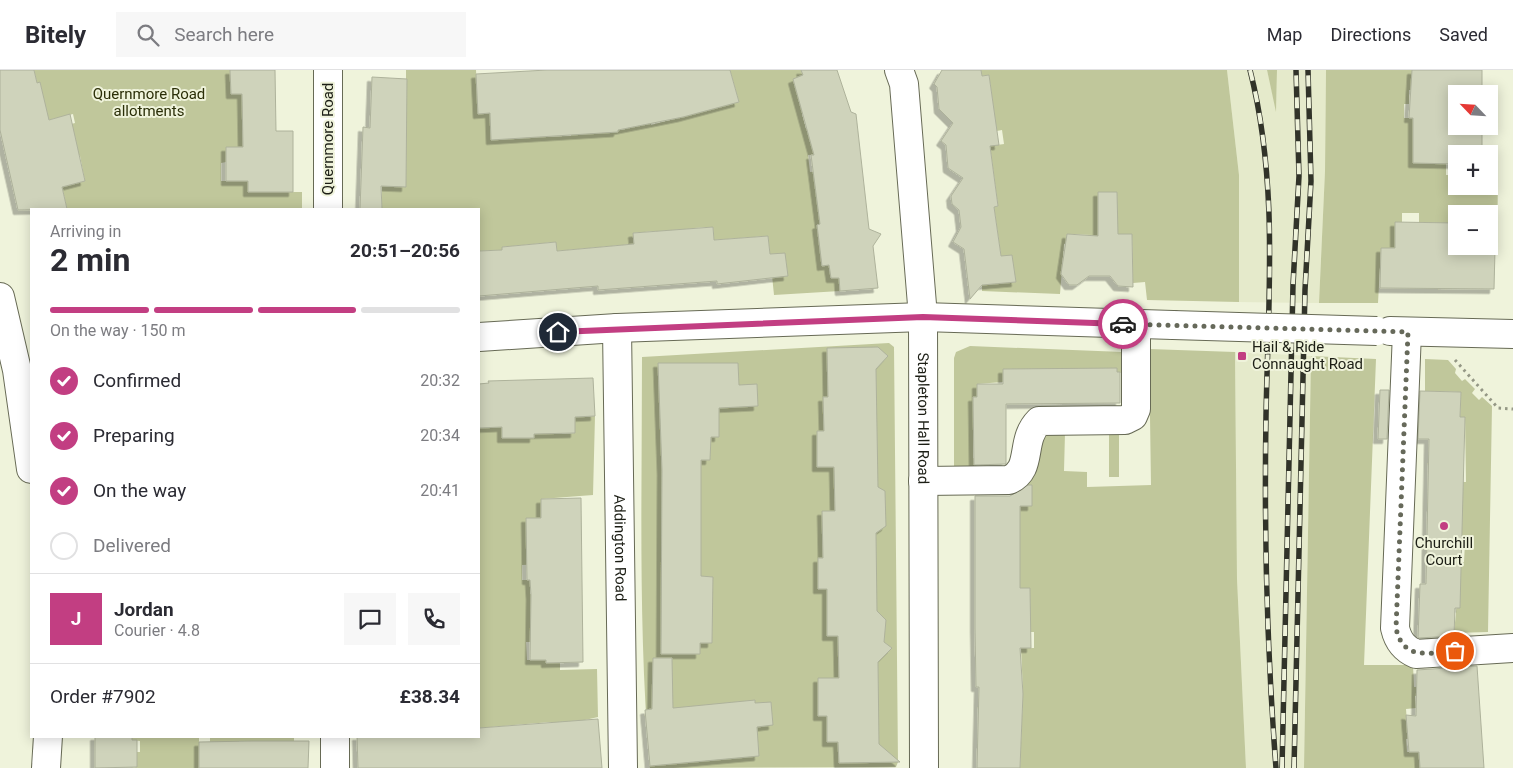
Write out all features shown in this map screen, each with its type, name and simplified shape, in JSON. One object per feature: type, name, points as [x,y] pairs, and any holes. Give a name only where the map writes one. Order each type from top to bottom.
[{"type":"street","name":"Quernmore Road","points":[[328,70],[328,208]]},
{"type":"street","name":"Stapleton Hall Road","points":[[900,70],[904,84],[923,317],[924,768]]},
{"type":"street","points":[[0,297],[16,371],[30,462]]},
{"type":"street","points":[[480,337],[616,328],[923,317],[1513,334]]},
{"type":"street","points":[[923,481],[1009,480],[1017,476],[1023,468],[1028,436],[1039,421],[1125,420],[1133,416],[1136,408],[1136,324]]},
{"type":"street","name":"Addington Road","points":[[616,328],[623,768]]},
{"type":"street","points":[[1408,332],[1396,628],[1398,637],[1408,650],[1416,654],[1513,648]]},
{"type":"street","points":[[46,768],[48,738]]},
{"type":"street","points":[[335,738],[336,768]]},
{"type":"path","points":[[1450,355],[1498,408],[1513,409]]},
{"type":"shaded area","points":[[1227,70],[1267,70],[1276,109],[1277,70],[1326,70],[1325,171],[1319,303],[1239,302],[1239,175]]},
{"type":"shaded area","points":[[1235,352],[1311,356],[1304,768],[1246,768],[1237,579]]},
{"type":"green space","name":"Quernmore Road allotments","points":[[34,70],[230,70],[231,94],[242,94],[248,147],[226,147],[226,162],[221,163],[221,181],[248,181],[249,192],[302,192],[302,208],[67,208],[62,187],[85,181],[80,156],[48,130],[75,123],[73,114],[48,120],[40,83],[37,83]]},
{"type":"green space","points":[[406,70],[476,70],[478,114],[490,113],[491,140],[524,138],[523,111],[539,137],[571,136],[570,109],[618,132],[618,130],[626,129],[625,106],[645,102],[651,125],[739,102],[730,70],[801,70],[803,75],[793,80],[799,99],[813,109],[802,114],[806,129],[818,126],[824,154],[808,155],[810,172],[825,171],[829,265],[831,278],[839,278],[840,291],[774,295],[768,236],[714,240],[713,227],[694,228],[695,240],[658,244],[656,231],[633,233],[634,244],[557,251],[555,242],[502,247],[502,250],[480,251],[480,208],[382,208],[382,186],[406,186]]},
{"type":"green space","points":[[981,70],[1227,70],[1239,175],[1239,302],[1147,300],[1145,282],[1133,283],[1132,235],[1117,234],[1098,245],[1092,245],[1092,235],[1067,234],[1066,243],[1064,244],[1060,294],[982,291],[982,285],[1016,282],[1001,256],[994,207],[998,206],[990,146],[1004,144],[1002,130],[991,132],[993,105],[989,75],[982,76]]},
{"type":"green space","points":[[1267,70],[1277,70],[1276,112]]},
{"type":"green space","points":[[1326,70],[1412,70],[1412,74],[1445,90],[1409,90],[1409,104],[1404,104],[1404,118],[1446,118],[1413,136],[1413,163],[1446,163],[1448,195],[1498,195],[1498,205],[1448,205],[1448,225],[1426,248],[1427,222],[1419,222],[1419,213],[1402,213],[1402,222],[1395,222],[1395,248],[1381,248],[1378,303],[1319,303],[1325,171]]},
{"type":"green space","points":[[889,343],[894,347],[898,762],[896,767],[650,768],[642,614],[642,357]]},
{"type":"green space","points":[[970,346],[1123,352],[1129,372],[977,384],[977,397],[973,397],[973,458],[977,459],[976,469],[954,470],[954,358],[956,352]]},
{"type":"green space","points":[[1149,349],[1235,352],[1237,579],[1246,768],[1020,768],[1023,691],[1021,648],[1034,648],[1034,632],[1021,632],[1030,599],[1030,588],[1020,588],[1020,506],[1032,506],[1032,485],[1018,485],[1035,432],[1065,433],[1064,471],[1087,472],[1087,487],[1151,485]]},
{"type":"green space","points":[[1311,356],[1376,359],[1364,665],[1413,665],[1414,687],[1442,686],[1443,694],[1415,696],[1416,708],[1406,709],[1407,723],[1433,737],[1406,739],[1407,752],[1419,752],[1420,768],[1304,768]]},
{"type":"green space","points":[[1425,359],[1448,360],[1456,369],[1455,373],[1462,381],[1465,379],[1475,389],[1472,393],[1479,400],[1482,397],[1492,406],[1488,632],[1454,633],[1461,562],[1464,562],[1465,543],[1461,543],[1463,482],[1466,482],[1465,417],[1460,417],[1461,392],[1425,391]]},
{"type":"green space","points":[[595,416],[593,495],[541,499],[541,518],[526,518],[543,564],[522,565],[522,580],[530,580],[530,594],[545,594],[545,642],[526,642],[527,660],[546,660],[546,663],[560,663],[560,670],[597,669],[598,717],[585,720],[586,736],[553,739],[551,722],[480,728],[480,428],[490,427],[502,420],[503,438],[534,438],[534,426],[561,417],[562,434],[575,433],[575,417]]},
{"type":"green space","points":[[1109,434],[1119,434],[1119,477],[1109,477]]},
{"type":"green space","points":[[132,738],[199,738],[199,768],[130,768],[137,767],[137,752],[140,752],[140,741],[132,740]]},
{"type":"green space","points":[[210,738],[294,738],[294,759],[267,741],[239,741],[239,757],[210,758]]},
{"type":"building","points":[[0,70],[34,70],[37,83],[40,82],[49,120],[70,114],[85,181],[62,187],[67,208],[30,208],[30,210],[18,210],[0,130]]},
{"type":"building","points":[[230,70],[275,70],[276,131],[293,131],[293,192],[248,192],[248,181],[226,181],[226,147],[243,147],[242,94],[231,94]]},
{"type":"building","points":[[547,70],[730,70],[739,102],[683,117],[618,130],[618,132],[491,140],[490,113],[478,114],[476,74]]},
{"type":"building","points":[[801,70],[837,70],[851,112],[856,114],[869,229],[881,234],[873,246],[878,288],[840,291],[839,278],[831,278],[829,265],[822,266],[817,225],[820,224],[811,155],[814,155],[793,79],[803,75]]},
{"type":"building","points":[[942,70],[981,70],[982,76],[989,75],[999,145],[990,146],[998,206],[994,207],[1001,256],[1012,255],[1016,282],[982,285],[970,299],[964,249],[953,242],[961,227],[959,210],[952,204],[951,196],[963,178],[948,168],[946,145],[941,141],[953,123],[939,109],[937,87],[934,84]]},
{"type":"building","points":[[1412,70],[1482,70],[1482,85],[1448,85],[1448,135],[1482,135],[1482,145],[1448,145],[1448,164],[1413,163],[1413,118],[1409,118]]},
{"type":"building","points":[[372,77],[407,79],[406,187],[381,186],[382,208],[360,208],[363,127],[370,128]]},
{"type":"building","points":[[1098,192],[1117,192],[1118,234],[1132,234],[1133,287],[1118,286],[1110,276],[1089,276],[1077,285],[1069,285],[1061,274],[1067,234],[1098,236]]},
{"type":"building","points":[[1395,222],[1448,223],[1448,255],[1495,255],[1494,289],[1380,288],[1381,248],[1395,248]]},
{"type":"building","points":[[713,227],[714,240],[768,236],[770,254],[785,253],[788,276],[717,284],[717,281],[598,290],[598,286],[480,296],[480,251],[502,250],[502,247],[556,242],[557,251],[634,244],[633,233]]},
{"type":"building","points":[[878,347],[888,356],[876,369],[878,487],[885,491],[886,526],[876,533],[877,611],[886,620],[884,642],[892,648],[878,662],[879,744],[900,762],[839,763],[838,742],[827,742],[827,716],[818,716],[818,678],[839,678],[838,636],[827,636],[827,589],[818,589],[818,558],[823,558],[822,511],[835,511],[834,467],[817,467],[817,431],[824,431],[823,397],[828,397],[827,348]]},
{"type":"building","points":[[658,363],[738,363],[739,385],[757,384],[758,406],[719,408],[719,437],[711,437],[710,460],[701,460],[701,576],[713,577],[712,643],[700,643],[700,654],[661,654],[662,470]]},
{"type":"building","points":[[1117,368],[1117,372],[1120,372],[1120,403],[1006,404],[1006,464],[974,465],[973,397],[977,397],[977,384],[1003,384],[1003,369]]},
{"type":"building","points":[[593,378],[595,416],[575,417],[575,433],[534,434],[534,438],[502,438],[502,427],[480,428],[480,384],[489,383],[488,381]]},
{"type":"building","points":[[1380,390],[1389,390],[1387,439],[1378,439]]},
{"type":"building","name":"Churchill Court","points":[[1420,391],[1461,392],[1460,417],[1465,417],[1460,608],[1455,608],[1454,636],[1418,638],[1420,584],[1426,584],[1429,439],[1418,439]]},
{"type":"building","points":[[1028,485],[1032,485],[1032,506],[1020,506],[1020,588],[1030,588],[1031,648],[1020,648],[1023,694],[1020,768],[977,768],[979,687],[976,687],[975,496],[1010,496]]},
{"type":"building","points":[[581,498],[583,662],[546,663],[546,660],[530,660],[531,595],[530,580],[527,580],[526,518],[541,518],[541,499]]},
{"type":"building","points":[[653,658],[672,658],[673,708],[755,700],[755,703],[771,702],[773,725],[757,727],[759,756],[650,766],[645,710],[652,709]]},
{"type":"building","points":[[1477,666],[1484,768],[1420,768],[1419,752],[1409,752],[1406,715],[1416,716],[1417,670]]},
{"type":"building","points":[[598,719],[602,768],[358,768],[357,738],[480,738],[480,728]]},
{"type":"building","points":[[95,738],[132,738],[132,740],[137,740],[137,767],[95,768]]},
{"type":"building","points":[[309,741],[308,768],[199,768],[199,742]]},
{"type":"railway","points":[[1250,70],[1265,156],[1270,242],[1265,504],[1268,636],[1276,768]]},
{"type":"railway","points":[[1282,768],[1293,285],[1299,176],[1296,70]]},
{"type":"railway","points":[[1294,768],[1305,290],[1311,181],[1308,70]]},
{"type":"way so far","points":[[1123,324],[1408,332],[1396,628],[1402,644],[1416,654],[1455,651]]},
{"type":"place","name":"Hail & Ride Connaught Road","points":[[1242,356]]},
{"type":"place","name":"Churchill Court","points":[[1444,526]]},
{"type":"route","points":[[558,332],[616,328],[923,317],[1123,324]]}]
